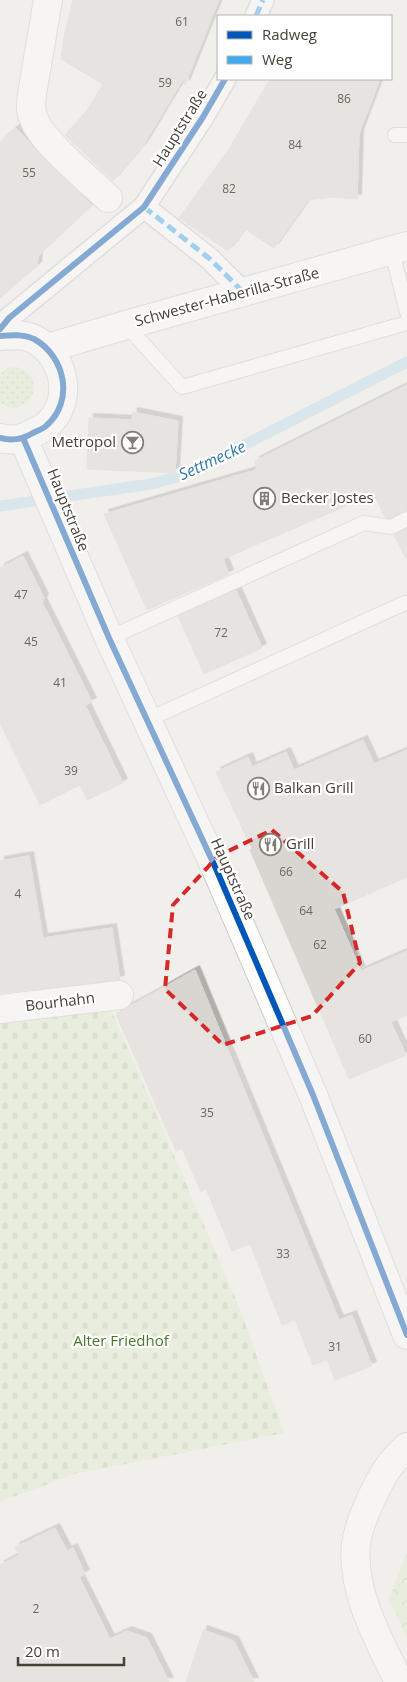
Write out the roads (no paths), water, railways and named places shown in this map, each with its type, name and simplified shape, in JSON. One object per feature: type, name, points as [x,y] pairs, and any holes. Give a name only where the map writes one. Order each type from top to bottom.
[{"type":"street","points":[[48,0],[32,94],[32,116],[38,128],[51,143],[108,198]]},
{"type":"street","points":[[256,15],[263,0]]},
{"type":"street","name":"Hauptstraße","points":[[0,329],[9,318],[144,207],[224,80]]},
{"type":"street","points":[[144,207],[210,258],[243,292]]},
{"type":"street","name":"Schwester-Haberilla-Straße","points":[[48,348],[399,249]]},
{"type":"street","points":[[0,336],[14,334],[32,338],[48,348],[58,362],[64,380],[63,398],[58,412],[46,426],[12,438]]},
{"type":"street","name":"Hauptstraße","points":[[12,438],[35,464],[59,525],[109,638],[217,871],[313,1094],[407,1335]]},
{"type":"street","name":"Bourhahn","points":[[0,1009],[119,995]]},
{"type":"street","points":[[399,1682],[377,1636],[358,1583],[356,1544],[360,1525],[379,1481],[387,1468],[407,1448]]},
{"type":"lane","points":[[399,249],[407,312]]},
{"type":"lane","points":[[126,325],[182,388],[407,323]]},
{"type":"lane","points":[[109,638],[364,523],[392,527],[407,519]]},
{"type":"lane","points":[[147,720],[405,603]]},
{"type":"waterway","name":"Settmecke","points":[[0,506],[151,484],[185,475],[407,362]]},
{"type":"place","name":"Metropol","points":[[132,442]]},
{"type":"place","name":"Becker Jostes","points":[[265,498]]},
{"type":"place","name":"Balkan Grill","points":[[258,788]]},
{"type":"place","name":"Grill","points":[[270,844]]},
{"type":"park label","name":"Alter Friedhof","points":[[121,1341]]}]
